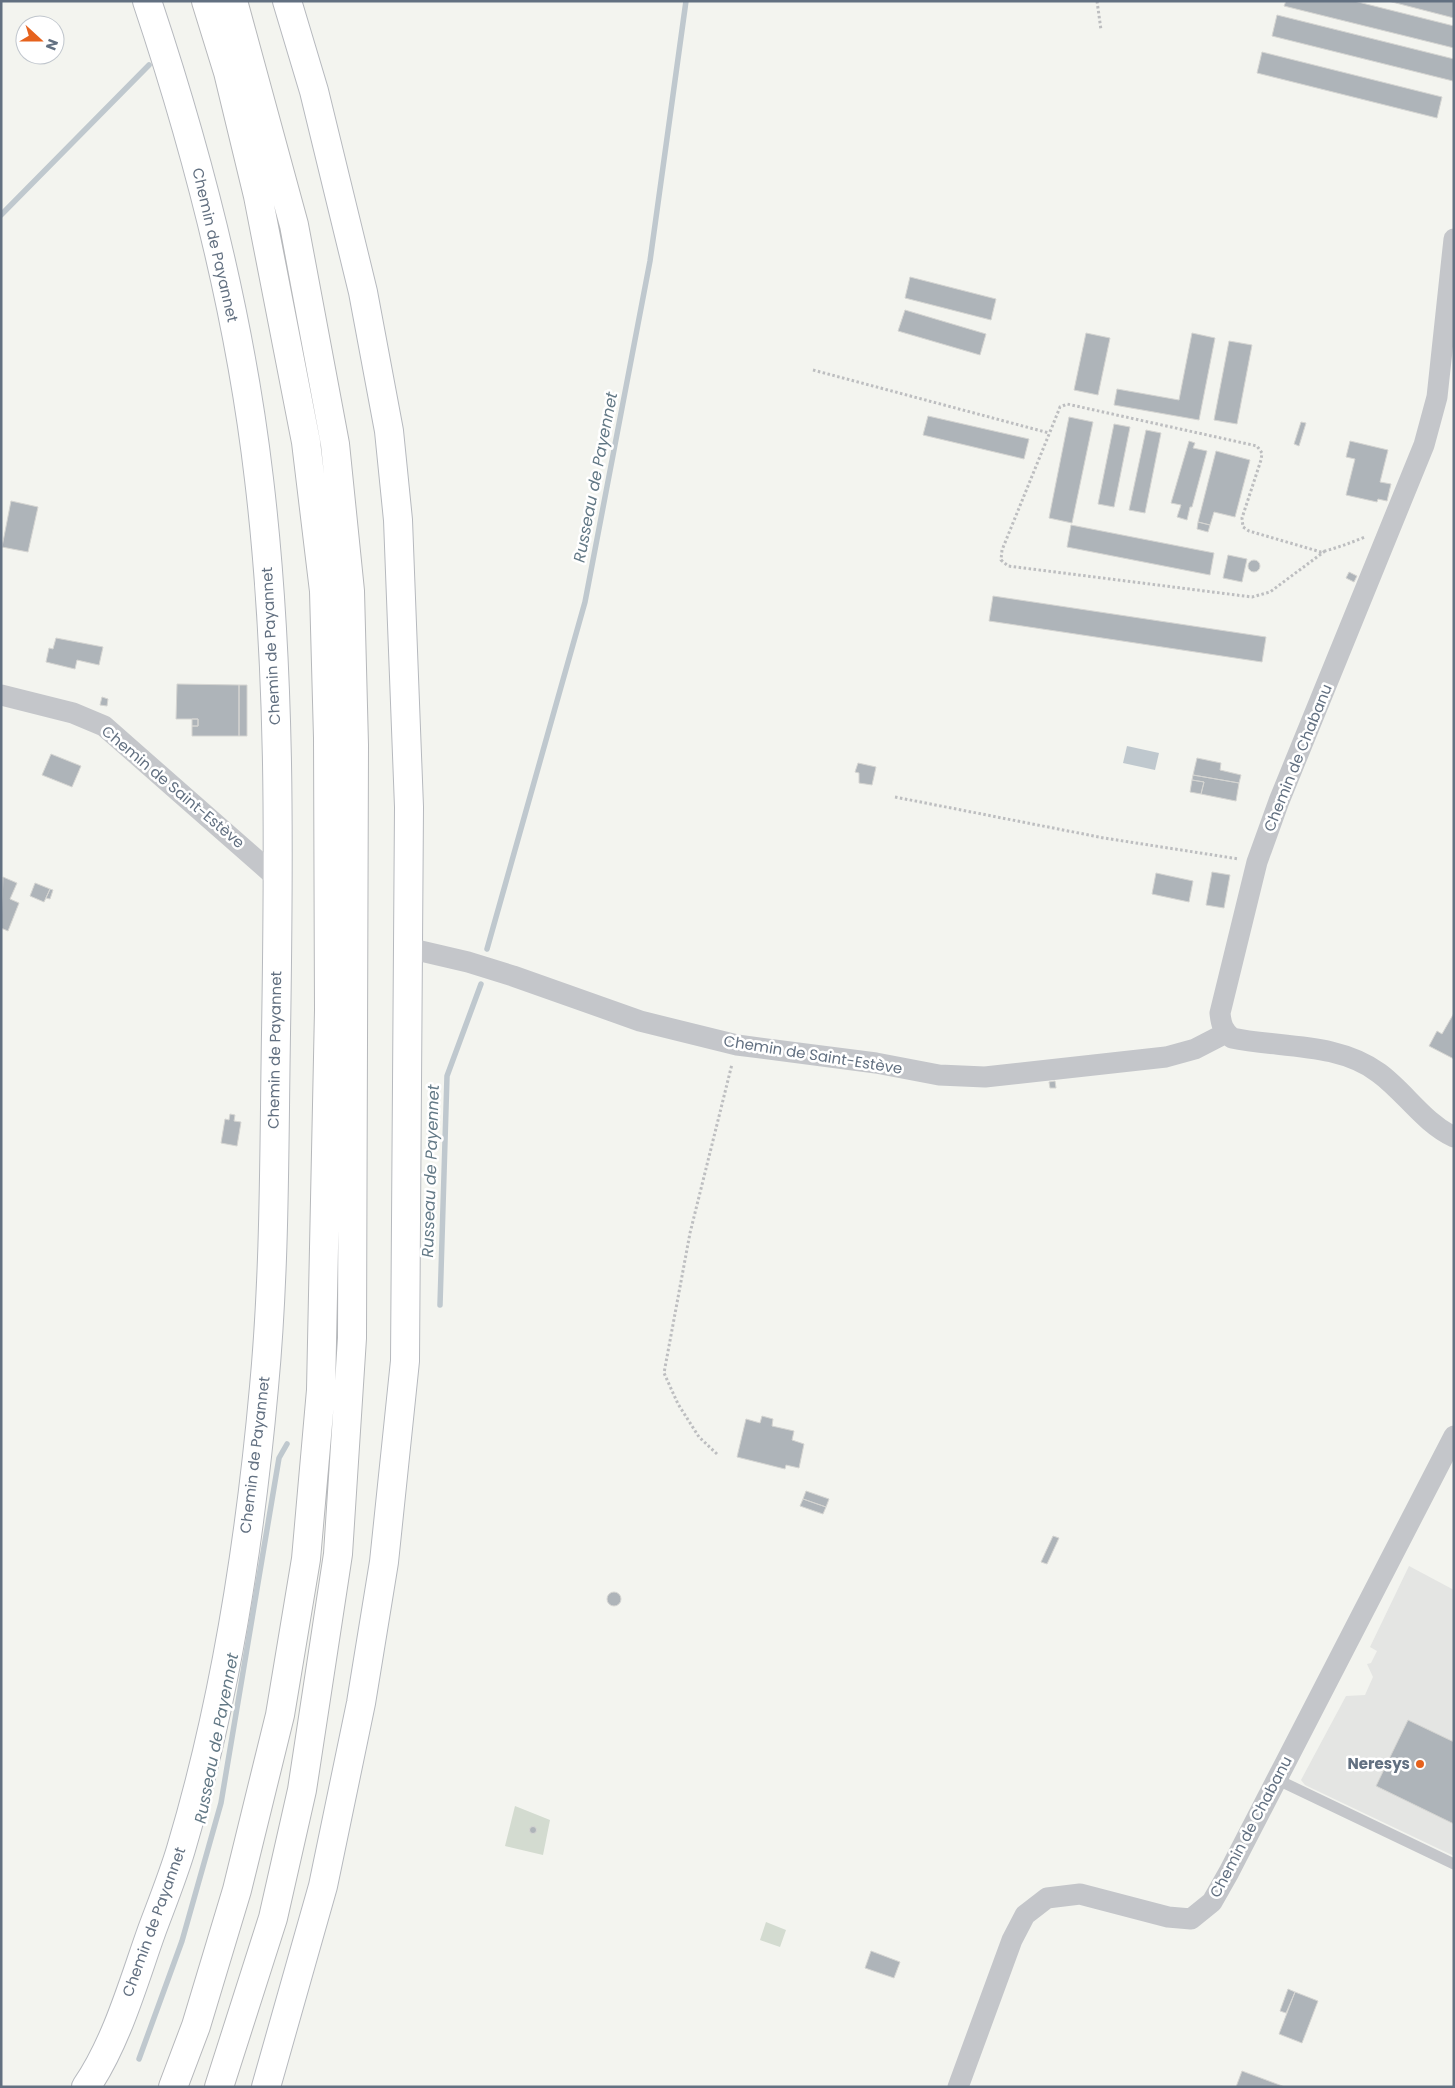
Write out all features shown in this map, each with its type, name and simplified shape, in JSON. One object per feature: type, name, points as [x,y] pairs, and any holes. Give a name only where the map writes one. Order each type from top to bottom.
[{"type":"main road","name":"Chemin de Payannet","points":[[86,2087],[108,2045],[180,1854],[204,1765],[221,1690],[234,1615],[262,1407],[268,1328],[274,1177],[277,878],[274,661],[258,473],[236,337],[216,238],[180,100],[147,1]]},
{"type":"main road","points":[[172,2087],[196,2026],[237,1890],[280,1715],[306,1559],[322,1390],[329,1010],[328,738],[324,591],[306,442],[258,196],[228,72],[206,1]]},
{"type":"main road","points":[[219,2087],[273,1918],[302,1790],[338,1554],[352,1338],[354,745],[350,591],[336,444],[294,225],[233,1]]},
{"type":"main road","points":[[266,2087],[323,1886],[361,1703],[384,1562],[406,1361],[409,807],[398,520],[389,431],[363,292],[314,90],[287,1]]},
{"type":"main road","points":[[203,2087],[261,1908],[289,1799],[330,1612]]},
{"type":"main road","points":[[168,2087],[196,2026]]},
{"type":"street","name":"Chemin de Chabanu","points":[[1226,1033],[1220,1014],[1222,997],[1258,862],[1279,801],[1445,397],[1454,238]]},
{"type":"street","name":"Chemin de Saint-Estève","points":[[1,695],[73,713],[104,726],[277,878]]},
{"type":"street","name":"Chemin de Saint-Estève","points":[[408,948],[486,967],[640,1020],[737,1045],[876,1063],[939,1075],[985,1077],[1166,1057],[1195,1049],[1226,1033]]},
{"type":"street","points":[[1226,1033],[1239,1039],[1329,1052],[1354,1060],[1378,1073],[1418,1110],[1454,1137]]},
{"type":"street","name":"Chemin de Chabanu","points":[[958,2087],[1012,1940],[1025,1915],[1047,1898],[1080,1894],[1168,1917],[1190,1919],[1212,1902],[1454,1436]]},
{"type":"lane","points":[[1276,1779],[1454,1864]]},
{"type":"path","points":[[1097,1],[1101,30]]},
{"type":"path","points":[[813,370],[1049,433]]},
{"type":"path","points":[[1325,551],[1270,592],[1252,597],[1008,566],[1001,560],[1002,550],[1049,433],[1060,407],[1067,404],[1257,446],[1262,453],[1261,460],[1242,518],[1243,527],[1249,532],[1305,548],[1325,551],[1341,547],[1393,524]]},
{"type":"path","points":[[895,797],[1104,838],[1258,862]]},
{"type":"path","points":[[717,1454],[699,1437],[678,1404],[664,1373],[690,1233],[737,1045]]},
{"type":"shaded area","points":[[1127,746],[1159,753],[1155,770],[1123,763]]},
{"type":"shaded area","points":[[1409,1566],[1454,1590],[1454,1856],[1305,1785],[1301,1780],[1346,1696],[1365,1695],[1373,1677],[1367,1664],[1371,1663],[1377,1651],[1370,1647]]},
{"type":"shaded area","points":[[515,1806],[550,1820],[543,1855],[505,1846]]},
{"type":"shaded area","points":[[766,1922],[786,1930],[780,1947],[760,1940]]},
{"type":"building","points":[[1286,1],[1354,1],[1454,26],[1454,48],[1284,6]]},
{"type":"building","points":[[1388,1],[1454,1],[1454,18]]},
{"type":"building","points":[[1277,15],[1454,59],[1453,81],[1272,36]]},
{"type":"building","points":[[1262,52],[1442,97],[1437,118],[1257,73]]},
{"type":"building","points":[[910,277],[996,299],[991,320],[905,298]]},
{"type":"building","points":[[905,310],[986,334],[980,355],[898,331]]},
{"type":"building","points":[[1086,333],[1110,338],[1098,395],[1074,390]]},
{"type":"building","points":[[1192,333],[1215,338],[1199,420],[1114,405],[1117,389],[1179,400]]},
{"type":"building","points":[[1229,341],[1252,345],[1237,424],[1214,420]]},
{"type":"building","points":[[928,416],[1029,439],[1024,459],[923,435]]},
{"type":"building","points":[[1069,417],[1093,422],[1072,523],[1049,518]]},
{"type":"building","points":[[1301,422],[1306,423],[1299,446],[1294,444]]},
{"type":"building","points":[[1114,424],[1130,427],[1114,507],[1098,504]]},
{"type":"building","points":[[1146,430],[1161,433],[1145,513],[1129,510]]},
{"type":"building","points":[[1189,441],[1195,443],[1193,448],[1207,451],[1187,520],[1177,517],[1181,505],[1171,503]]},
{"type":"building","points":[[1350,441],[1388,450],[1380,482],[1391,484],[1387,501],[1378,499],[1377,502],[1346,495],[1355,459],[1346,457]]},
{"type":"building","points":[[1216,451],[1250,460],[1235,517],[1214,512],[1210,525],[1198,522]]},
{"type":"building","points":[[11,501],[38,507],[28,552],[2,547]]},
{"type":"building","points":[[1198,522],[1210,525],[1208,532],[1197,529]]},
{"type":"building","points":[[1071,525],[1214,553],[1210,575],[1067,547]]},
{"type":"building","points":[[1228,555],[1247,559],[1242,582],[1223,578]]},
{"type":"building","points":[[1254,560],[1260,566],[1254,572],[1248,566]]},
{"type":"building","points":[[1349,572],[1357,576],[1354,582],[1346,578]]},
{"type":"building","points":[[993,596],[1266,637],[1262,662],[989,621]]},
{"type":"building","points":[[56,638],[103,647],[99,665],[77,660],[75,669],[46,662],[49,648],[53,649]]},
{"type":"building","points":[[177,684],[239,685],[239,736],[192,736],[192,726],[198,726],[198,719],[176,719]]},
{"type":"building","points":[[239,685],[247,685],[247,736],[239,736]]},
{"type":"building","points":[[102,697],[108,699],[107,706],[100,705]]},
{"type":"building","points":[[192,719],[198,719],[198,726],[192,726]]},
{"type":"building","points":[[51,754],[81,766],[72,787],[42,775]]},
{"type":"building","points":[[1197,758],[1221,763],[1220,770],[1241,775],[1239,783],[1193,775]]},
{"type":"building","points":[[858,763],[876,767],[872,785],[859,783],[859,773],[855,772]]},
{"type":"building","points":[[1193,775],[1239,783],[1236,801],[1201,794],[1204,782],[1192,780]]},
{"type":"building","points":[[1192,780],[1204,782],[1201,794],[1190,792]]},
{"type":"building","points":[[1212,872],[1230,875],[1224,908],[1206,905]]},
{"type":"building","points":[[1156,873],[1193,881],[1189,902],[1152,894]]},
{"type":"building","points":[[3,877],[17,883],[10,899],[19,903],[8,931],[1,928]]},
{"type":"building","points":[[35,883],[50,889],[44,902],[30,896]]},
{"type":"building","points":[[50,889],[53,890],[50,899],[46,898]]},
{"type":"building","points":[[1454,1013],[1454,1059],[1429,1046],[1437,1031],[1442,1034]]},
{"type":"building","points":[[1055,1081],[1056,1088],[1050,1088],[1049,1082]]},
{"type":"building","points":[[230,1114],[235,1115],[234,1121],[241,1122],[237,1146],[221,1143],[225,1119],[229,1120]]},
{"type":"building","points":[[762,1416],[773,1419],[772,1426],[794,1431],[792,1440],[804,1444],[799,1468],[786,1465],[785,1469],[737,1457],[746,1419],[760,1423]]},
{"type":"building","points":[[806,1491],[829,1499],[826,1507],[803,1499]]},
{"type":"building","points":[[803,1499],[826,1507],[823,1514],[800,1506]]},
{"type":"building","points":[[1053,1536],[1059,1538],[1047,1564],[1041,1562]]},
{"type":"building","points":[[614,1592],[619,1594],[621,1599],[619,1604],[614,1606],[609,1604],[607,1599],[609,1594]]},
{"type":"building","name":"Neresys","points":[[1408,1720],[1454,1742],[1454,1824],[1376,1786]]},
{"type":"building","points":[[533,1826],[537,1830],[533,1834],[529,1830]]},
{"type":"building","points":[[871,1951],[900,1962],[894,1978],[865,1968]]},
{"type":"building","points":[[1288,1989],[1295,1992],[1286,2013],[1280,2011]]},
{"type":"building","points":[[1295,1992],[1318,2001],[1302,2043],[1279,2034]]},
{"type":"building","points":[[1242,2071],[1285,2087],[1236,2087]]},
{"type":"waterway","name":"Russeau de Payennet","points":[[487,949],[585,602],[650,261],[686,1]]},
{"type":"waterway","points":[[1,215],[149,65]]},
{"type":"waterway","name":"Russeau de Payennet","points":[[440,1305],[447,1076],[481,984]]},
{"type":"waterway","name":"Russeau de Payennet","points":[[139,2059],[182,1941],[221,1803],[279,1458],[287,1444]]},
{"type":"place","name":"Neresys","points":[[1420,1764]]}]
